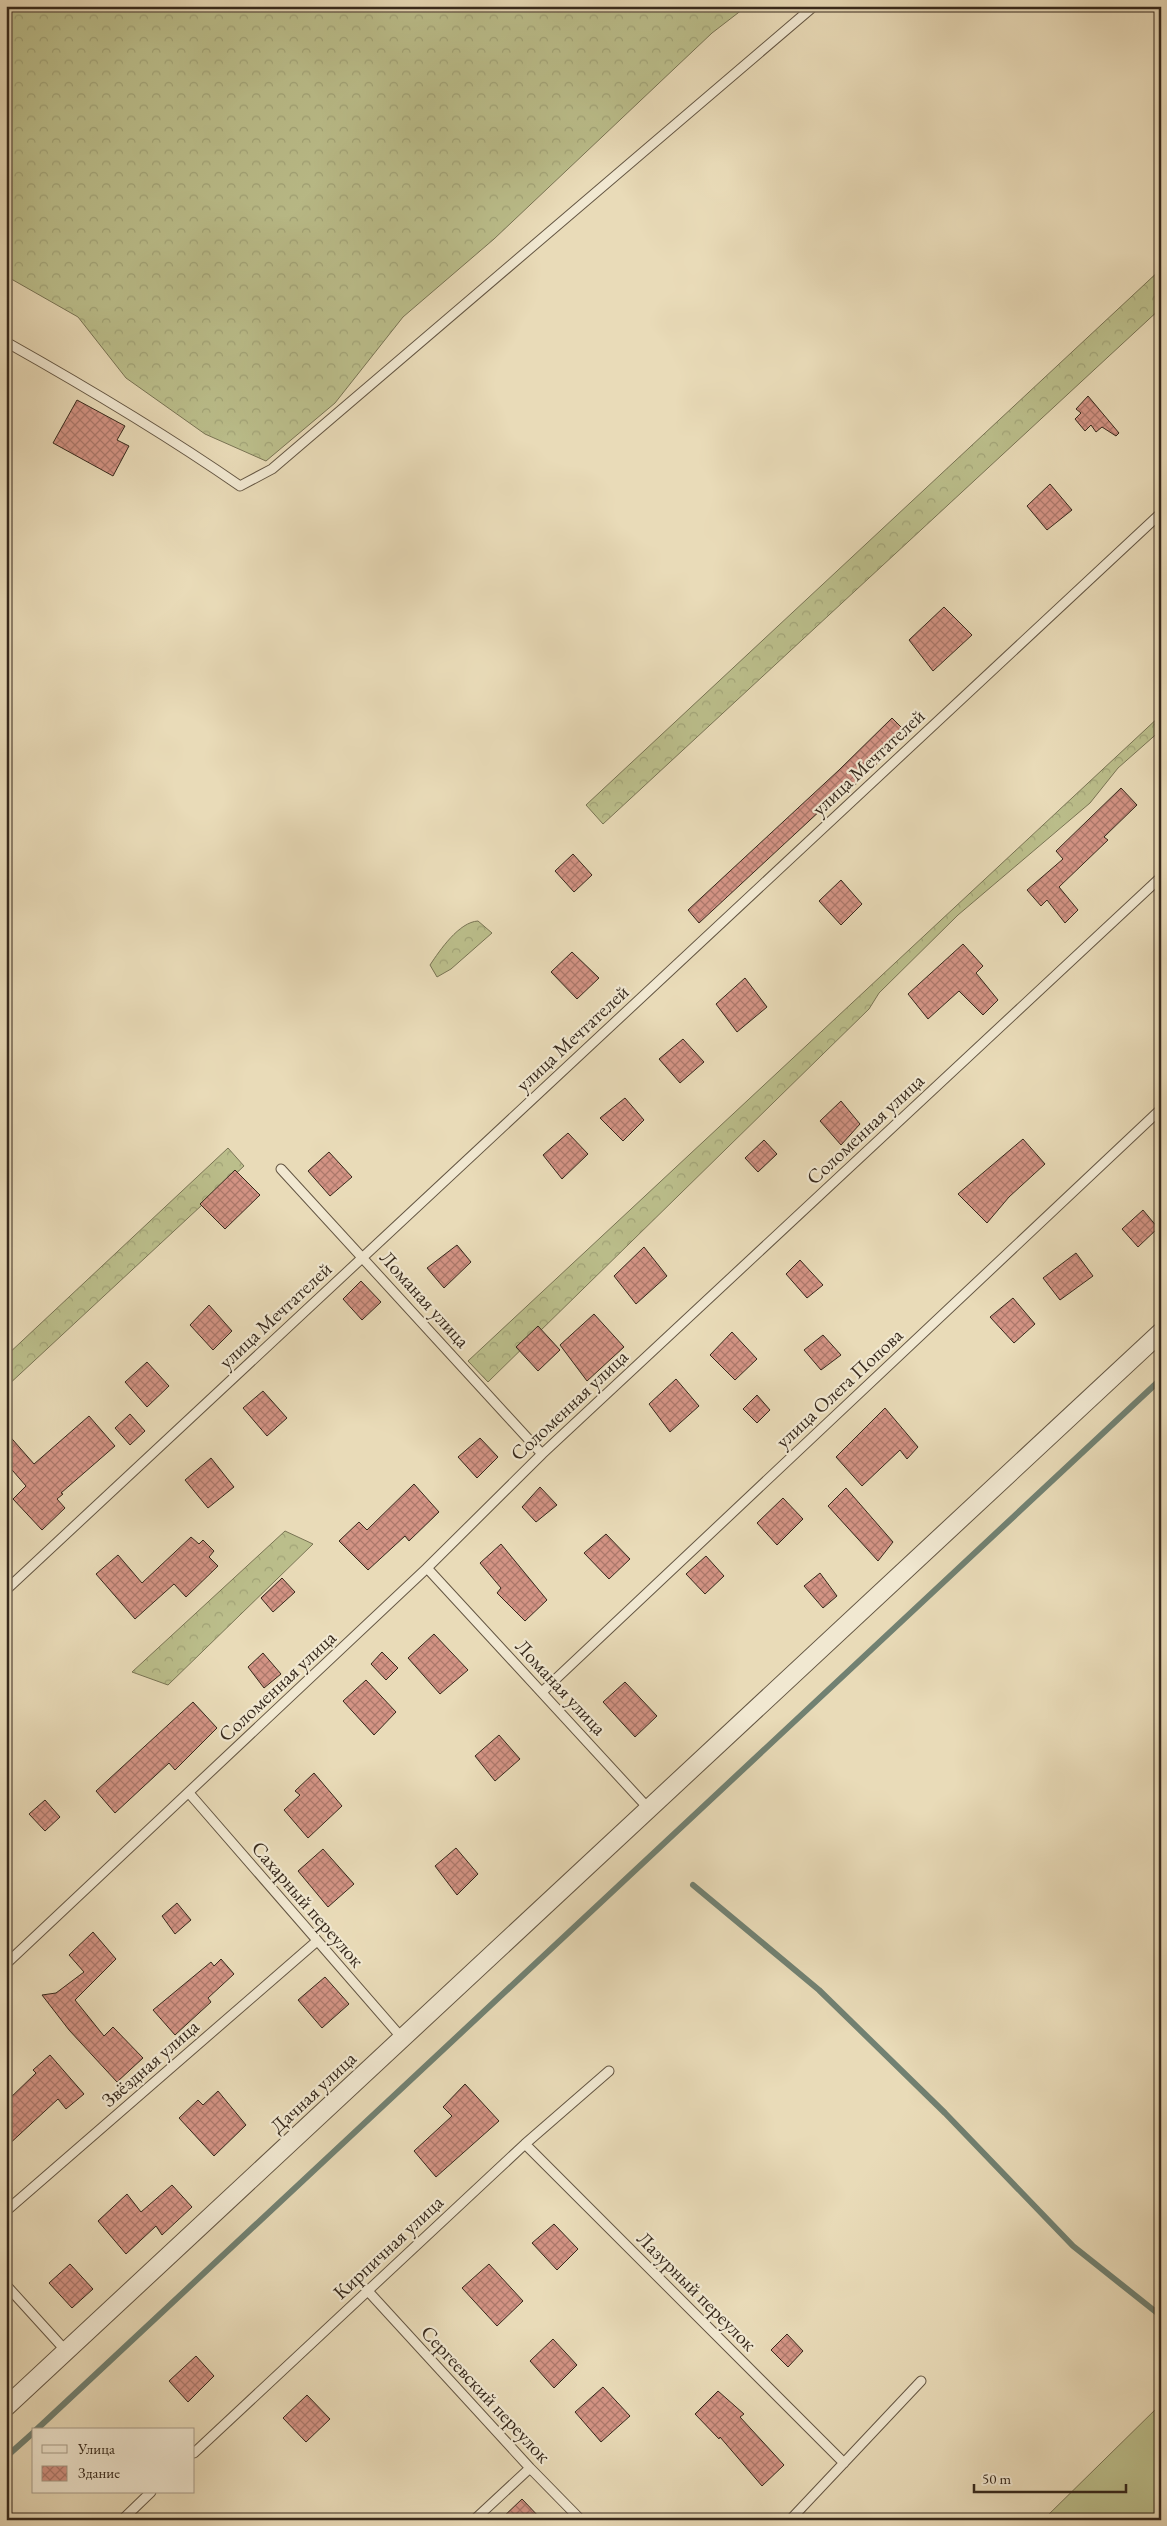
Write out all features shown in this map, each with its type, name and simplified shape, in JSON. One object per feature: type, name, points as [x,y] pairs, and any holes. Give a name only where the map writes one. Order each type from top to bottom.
[{"type":"street","name":"Дачная улица","points":[[6,2407],[1161,1332]]},
{"type":"lane","points":[[6,342],[94,392],[186,449],[240,486],[272,469],[814,6]]},
{"type":"lane","name":"улица Мечтателей","points":[[6,1590],[1161,513]]},
{"type":"lane","name":"Соломенная улица","points":[[6,1964],[426,1568],[542,1454],[1161,877]]},
{"type":"lane","name":"улица Олега Попова","points":[[542,1692],[1161,1109]]},
{"type":"lane","name":"Ломаная улица","points":[[281,1169],[542,1454]]},
{"type":"lane","name":"Ломаная улица","points":[[426,1568],[648,1808]]},
{"type":"lane","name":"Сахарный переулок","points":[[189,1793],[402,2038]]},
{"type":"lane","name":"Звёздная улица","points":[[6,2211],[317,1941]]},
{"type":"lane","name":"Кирпичная улица","points":[[195,2451],[525,2144],[609,2070]]},
{"type":"lane","name":"Лазурный переулок","points":[[525,2144],[844,2463]]},
{"type":"lane","points":[[6,2285],[66,2350]]},
{"type":"lane","name":"Сергеевский переулок","points":[[367,2290],[530,2468],[581,2520]]},
{"type":"lane","points":[[790,2520],[921,2381]]},
{"type":"lane","points":[[474,2520],[530,2468]]},
{"type":"lane","points":[[122,2520],[149,2494]]},
{"type":"green space","points":[[6,6],[747,6],[712,33],[494,239],[403,317],[335,403],[266,461],[205,434],[126,378],[78,317],[6,276]]},
{"type":"green space","points":[[1161,269],[1161,308],[603,824],[586,805]]},
{"type":"green space","points":[[1161,715],[1161,730],[1118,768],[1090,803],[958,915],[879,993],[869,1009],[488,1382],[468,1361]]},
{"type":"green space","points":[[478,921],[492,933],[451,969],[437,977],[430,965],[439,952],[457,931],[464,926]]},
{"type":"green space","points":[[228,1148],[244,1166],[6,1387],[6,1356]]},
{"type":"green space","points":[[285,1531],[313,1544],[168,1685],[132,1672]]},
{"type":"green space","points":[[1161,2404],[1161,2520],[1043,2520]]},
{"type":"building","points":[[1088,396],[1119,433],[1116,436],[1102,427],[1096,432],[1091,425],[1085,431],[1075,419],[1081,413],[1076,409]]},
{"type":"building","points":[[77,400],[125,426],[117,440],[129,446],[113,476],[53,443]]},
{"type":"building","points":[[1050,484],[1072,510],[1047,530],[1027,506]]},
{"type":"building","points":[[944,607],[972,635],[933,671],[909,640]]},
{"type":"building","points":[[892,718],[908,734],[854,786],[850,783],[699,923],[688,910],[839,770]]},
{"type":"building","points":[[1121,788],[1137,805],[1104,837],[1108,840],[1059,887],[1078,910],[1065,923],[1047,900],[1041,906],[1027,890],[1063,859],[1056,851]]},
{"type":"building","points":[[573,854],[592,875],[574,892],[555,871]]},
{"type":"building","points":[[841,880],[862,904],[841,925],[819,901]]},
{"type":"building","points":[[963,944],[983,966],[976,973],[998,1000],[983,1015],[959,991],[928,1019],[908,994]]},
{"type":"building","points":[[572,952],[599,978],[577,999],[551,972]]},
{"type":"building","points":[[745,978],[767,1007],[737,1032],[716,1004]]},
{"type":"building","points":[[683,1039],[704,1062],[680,1083],[659,1059]]},
{"type":"building","points":[[625,1098],[644,1120],[623,1141],[600,1118]]},
{"type":"building","points":[[841,1101],[860,1124],[841,1145],[820,1121]]},
{"type":"building","points":[[568,1133],[588,1154],[562,1179],[543,1155]]},
{"type":"building","points":[[1023,1139],[1045,1164],[1009,1197],[987,1223],[958,1194]]},
{"type":"building","points":[[764,1140],[777,1154],[758,1172],[745,1158]]},
{"type":"building","points":[[329,1152],[352,1177],[330,1196],[308,1171]]},
{"type":"building","points":[[235,1170],[260,1195],[225,1229],[200,1204]]},
{"type":"building","points":[[1143,1210],[1158,1228],[1138,1247],[1122,1229]]},
{"type":"building","points":[[457,1245],[471,1262],[444,1288],[427,1268]]},
{"type":"building","points":[[644,1247],[667,1276],[636,1304],[614,1276]]},
{"type":"building","points":[[1076,1253],[1093,1276],[1060,1300],[1043,1278]]},
{"type":"building","points":[[800,1260],[823,1285],[807,1298],[786,1274]]},
{"type":"building","points":[[361,1281],[381,1302],[362,1320],[343,1299]]},
{"type":"building","points":[[1013,1298],[1035,1324],[1014,1343],[990,1317]]},
{"type":"building","points":[[209,1305],[232,1331],[213,1350],[190,1325]]},
{"type":"building","points":[[594,1314],[624,1347],[587,1381],[560,1345]]},
{"type":"building","points":[[538,1326],[560,1350],[538,1371],[516,1347]]},
{"type":"building","points":[[732,1332],[757,1359],[735,1380],[710,1355]]},
{"type":"building","points":[[823,1335],[841,1355],[821,1370],[804,1350]]},
{"type":"building","points":[[147,1362],[169,1386],[147,1407],[125,1382]]},
{"type":"building","points":[[676,1379],[699,1406],[670,1432],[649,1404]]},
{"type":"building","points":[[263,1391],[287,1418],[267,1436],[243,1408]]},
{"type":"building","points":[[757,1395],[770,1410],[757,1423],[743,1409]]},
{"type":"building","points":[[885,1408],[918,1447],[907,1459],[900,1450],[862,1486],[836,1457]]},
{"type":"building","points":[[130,1414],[145,1431],[130,1445],[115,1428]]},
{"type":"building","points":[[89,1416],[115,1446],[61,1493],[63,1494],[57,1499],[65,1508],[42,1530],[13,1499],[26,1486],[6,1463],[6,1432],[34,1464]]},
{"type":"building","points":[[480,1438],[498,1457],[477,1478],[458,1457]]},
{"type":"building","points":[[211,1458],[234,1487],[208,1508],[185,1480]]},
{"type":"building","points":[[414,1484],[439,1512],[409,1541],[405,1536],[368,1570],[339,1541],[359,1522],[367,1530]]},
{"type":"building","points":[[540,1487],[557,1505],[536,1522],[522,1507]]},
{"type":"building","points":[[846,1488],[893,1542],[878,1561],[828,1506]]},
{"type":"building","points":[[783,1498],[803,1519],[777,1545],[757,1523]]},
{"type":"building","points":[[606,1534],[630,1559],[609,1579],[584,1553]]},
{"type":"building","points":[[191,1537],[199,1544],[203,1540],[214,1551],[209,1557],[218,1566],[186,1597],[174,1584],[135,1619],[96,1574],[118,1555],[142,1583]]},
{"type":"building","points":[[501,1544],[547,1600],[525,1621],[497,1593],[501,1588],[480,1563]]},
{"type":"building","points":[[706,1556],[724,1576],[705,1594],[686,1574]]},
{"type":"building","points":[[820,1573],[837,1596],[823,1608],[804,1586]]},
{"type":"building","points":[[282,1578],[295,1592],[273,1612],[261,1598]]},
{"type":"building","points":[[434,1634],[468,1670],[440,1694],[408,1658]]},
{"type":"building","points":[[382,1652],[398,1668],[386,1680],[371,1664]]},
{"type":"building","points":[[263,1653],[281,1674],[264,1688],[248,1667]]},
{"type":"building","points":[[366,1680],[396,1712],[374,1735],[343,1701]]},
{"type":"building","points":[[625,1682],[657,1716],[635,1737],[603,1702]]},
{"type":"building","points":[[193,1702],[217,1728],[175,1770],[169,1763],[115,1813],[96,1791]]},
{"type":"building","points":[[499,1735],[520,1759],[495,1781],[475,1756]]},
{"type":"building","points":[[314,1773],[342,1806],[308,1838],[284,1810],[300,1795],[295,1791]]},
{"type":"building","points":[[45,1800],[60,1817],[45,1831],[29,1814]]},
{"type":"building","points":[[456,1848],[478,1874],[457,1895],[435,1866]]},
{"type":"building","points":[[323,1849],[354,1884],[328,1907],[298,1871]]},
{"type":"building","points":[[177,1903],[191,1920],[175,1934],[162,1916]]},
{"type":"building","points":[[93,1932],[116,1959],[75,2000],[104,2036],[113,2027],[143,2058],[117,2082],[69,2030],[42,1995],[56,1993],[84,1972],[69,1955]]},
{"type":"building","points":[[221,1959],[234,1974],[208,1998],[211,2002],[175,2035],[153,2010],[211,1962],[214,1966]]},
{"type":"building","points":[[325,1977],[349,2004],[322,2028],[298,2000]]},
{"type":"building","points":[[50,2055],[84,2094],[66,2109],[58,2099],[6,2147],[6,2102],[36,2073],[33,2070]]},
{"type":"building","points":[[465,2084],[499,2121],[436,2177],[414,2151],[452,2116],[443,2107]]},
{"type":"building","points":[[218,2091],[246,2125],[214,2156],[179,2118],[198,2100],[203,2105]]},
{"type":"building","points":[[172,2185],[192,2207],[162,2235],[156,2226],[126,2254],[98,2221],[127,2194],[141,2212]]},
{"type":"building","points":[[554,2224],[578,2249],[557,2270],[532,2243]]},
{"type":"building","points":[[70,2264],[93,2289],[72,2308],[49,2283]]},
{"type":"building","points":[[489,2264],[523,2301],[497,2326],[462,2288]]},
{"type":"building","points":[[787,2334],[803,2351],[788,2367],[771,2350]]},
{"type":"building","points":[[553,2339],[577,2365],[554,2388],[530,2361]]},
{"type":"building","points":[[196,2356],[214,2376],[188,2402],[169,2381]]},
{"type":"building","points":[[603,2387],[630,2416],[601,2442],[575,2412]]},
{"type":"building","points":[[718,2391],[744,2414],[740,2417],[784,2465],[762,2486],[720,2437],[719,2439],[695,2414]]},
{"type":"building","points":[[307,2395],[330,2419],[306,2442],[283,2418]]},
{"type":"building","points":[[522,2499],[542,2520],[500,2520]]},
{"type":"waterway","points":[[38,2428],[1161,1379]]},
{"type":"waterway","points":[[693,1885],[819,1990],[945,2113],[1073,2246],[1161,2316]]},
{"type":"waterway","points":[[6,2457],[32,2434]]}]
